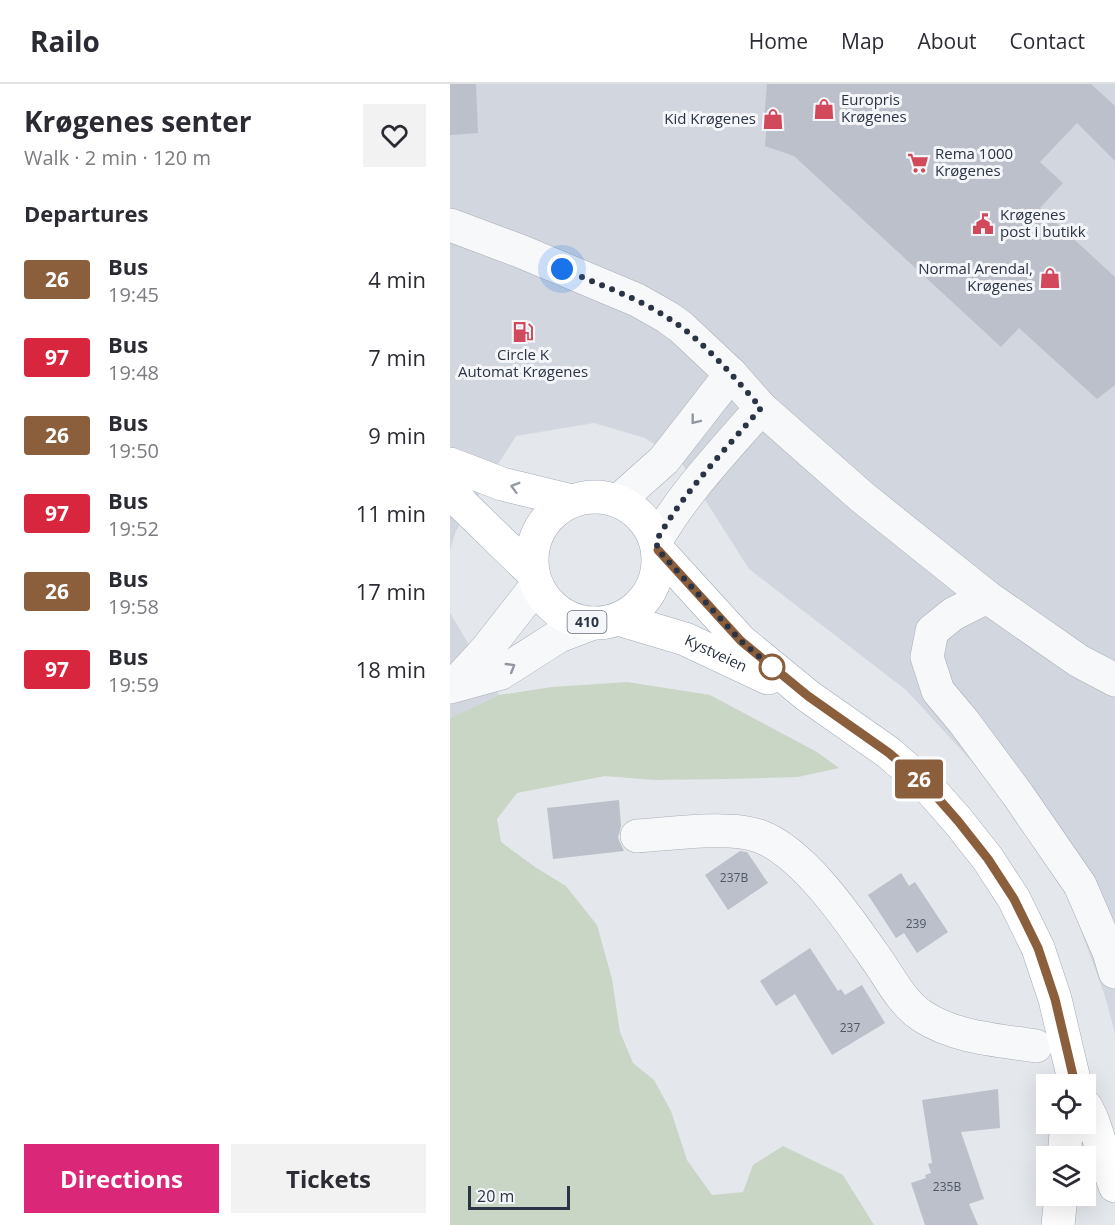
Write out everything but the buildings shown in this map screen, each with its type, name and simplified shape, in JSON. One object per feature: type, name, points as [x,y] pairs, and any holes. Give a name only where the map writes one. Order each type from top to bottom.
[{"type":"main road","name":"410","points":[[450,465],[502,484],[572,501]]},
{"type":"main road","name":"410","points":[[450,488],[463,505],[535,579],[547,600],[560,612],[576,620],[606,621],[633,610],[654,584],[658,567],[657,546],[642,516],[631,507],[603,497],[587,496],[572,501],[551,515],[539,530],[533,548],[535,579]]},
{"type":"main road","name":"Kystveien","points":[[657,546],[741,641],[808,696],[889,753],[928,787],[988,859],[1014,899],[1038,948],[1055,999],[1073,1074]]},
{"type":"main road","name":"Kystveien","points":[[606,621],[685,639],[808,696]]},
{"type":"main road","name":"Kystveien","points":[[1096,1131],[1115,1186]]},
{"type":"main road","points":[[1058,1225],[1060,1206]]},
{"type":"lane","points":[[450,225],[520,251],[637,300],[681,327],[731,374],[761,408],[862,497],[987,597],[1079,661],[1115,680]]},
{"type":"lane","points":[[618,501],[664,460],[731,374]]},
{"type":"lane","points":[[657,546],[671,516],[691,489],[761,408]]},
{"type":"lane","points":[[452,685],[487,649],[535,579]]},
{"type":"lane","points":[[987,597],[953,614],[932,631],[927,657],[938,691],[1018,795],[1080,885],[1109,952],[1115,972]]},
{"type":"lane","points":[[452,685],[501,673],[559,636],[606,621]]},
{"type":"lane","points":[[637,836],[734,830],[759,836],[786,851],[823,887],[899,992],[921,1015],[954,1032],[1036,1046]]},
{"type":"shaded area","points":[[450,84],[1115,84],[1115,1033],[1105,996],[1065,887],[987,778],[906,690],[749,569],[681,462],[645,438],[594,423],[516,436],[456,531],[450,550]]},
{"type":"shaded area","points":[[450,613],[499,695],[450,718]]},
{"type":"green space","points":[[627,682],[710,695],[817,752],[839,768],[798,777],[654,780],[605,776],[517,793],[497,819],[501,842],[566,886],[597,925],[612,979],[620,1032],[633,1063],[654,1080],[671,1111],[687,1160],[712,1195],[743,1192],[753,1165],[783,1146],[843,1175],[874,1225],[450,1225],[450,718],[499,695],[552,687]]},
{"type":"bus line","name":"26","points":[[658,550],[741,641],[808,696],[889,753],[928,787],[988,859],[1014,899],[1038,948],[1055,999],[1071,1074]]},
{"type":"place","name":"Europris Krøgenes","points":[[824,109]]},
{"type":"place","name":"Kid Krøgenes","points":[[773,119]]},
{"type":"place","name":"Rema 1000 Krøgenes","points":[[918,163]]},
{"type":"place","name":"Krøgenes post i butikk","points":[[983,224]]},
{"type":"place","name":"Normal Arendal, Krøgenes","points":[[1050,278]]},
{"type":"place","name":"Circle K Automat Krøgenes","points":[[523,332]]},
{"type":"route","points":[[562,269],[637,300],[667,317],[681,327],[731,374],[761,408],[691,489],[656,541],[658,550],[707,605],[741,641],[774,669],[772,667]]}]
